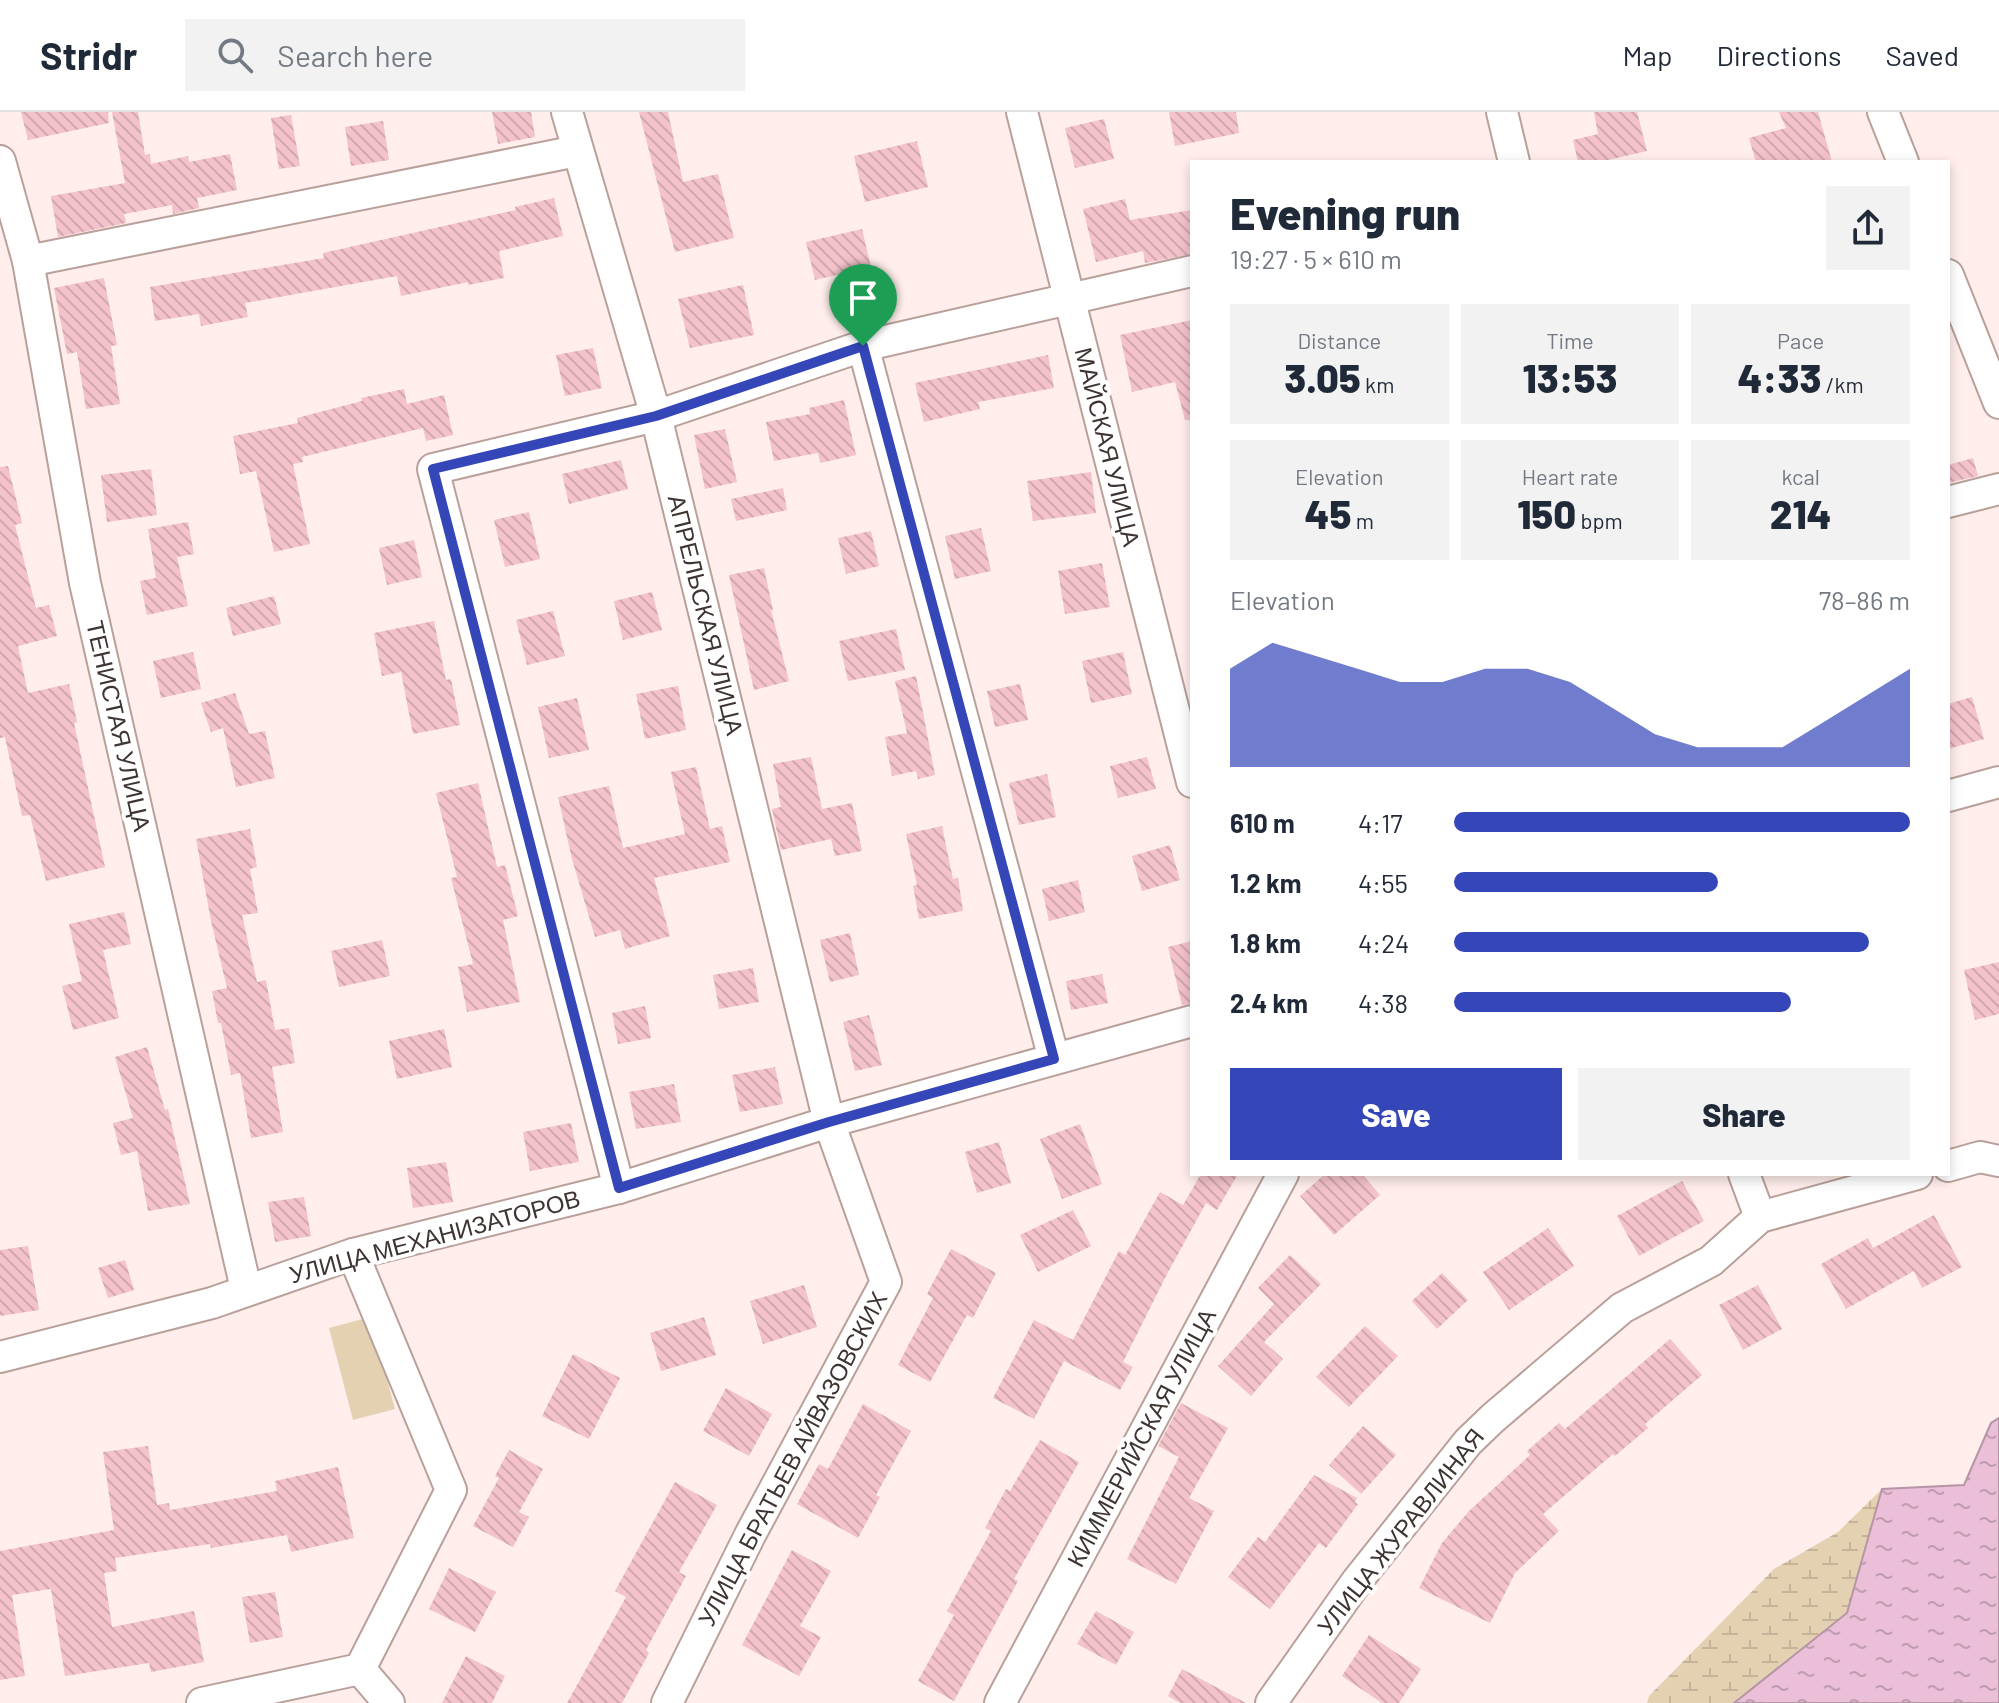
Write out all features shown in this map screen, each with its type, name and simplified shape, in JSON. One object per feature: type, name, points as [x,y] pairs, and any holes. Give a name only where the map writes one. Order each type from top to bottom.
[{"type":"street","name":"АПРЕЛЬСКАЯ УЛИЦА","points":[[567,112],[656,416],[829,1122]]},
{"type":"street","name":"МАЙСКАЯ УЛИЦА","points":[[1022,112],[1190,774]]},
{"type":"street","points":[[1502,112],[1514,160]]},
{"type":"street","points":[[1883,112],[1902,160]]},
{"type":"street","points":[[28,261],[577,151]]},
{"type":"street","name":"ТЕНИСТАЯ УЛИЦА","points":[[0,161],[28,261],[85,583],[246,1289]]},
{"type":"street","points":[[619,1188],[433,469],[656,416],[863,346],[1190,271]]},
{"type":"street","points":[[1950,280],[1999,403]]},
{"type":"street","points":[[863,346],[1054,1059]]},
{"type":"street","points":[[1950,501],[1999,489]]},
{"type":"street","points":[[1950,795],[1999,782]]},
{"type":"street","name":"УЛИЦА МЕХАНИЗАТОРОВ","points":[[0,1357],[212,1303],[353,1254],[619,1188],[829,1122],[1190,1022]]},
{"type":"street","name":"УЛИЦА БРАТЬЕВ АЙВАЗОВСКИХ","points":[[667,1703],[750,1535],[886,1282],[829,1122]]},
{"type":"street","points":[[1950,1165],[1980,1157],[1999,1161]]},
{"type":"street","name":"КИММЕРИЙСКАЯ УЛИЦА","points":[[1000,1703],[1282,1176]]},
{"type":"street","points":[[1745,1176],[1760,1217]]},
{"type":"street","name":"УЛИЦА ЖУРАВЛИНАЯ","points":[[1271,1703],[1357,1581],[1468,1442],[1622,1308],[1711,1261],[1760,1217],[1910,1176]]},
{"type":"street","points":[[353,1254],[451,1490],[360,1669]]},
{"type":"street","points":[[202,1703],[360,1669]]},
{"type":"street","points":[[360,1669],[389,1703]]},
{"type":"green space","points":[[370,1317],[395,1409],[353,1420],[329,1328]]},
{"type":"green space","points":[[1882,1489],[1847,1613],[1734,1703],[1647,1703],[1649,1696],[1774,1569],[1838,1532]]},
{"type":"water","points":[[1999,1418],[1999,1703],[1734,1703],[1847,1613],[1882,1489],[1964,1485],[1991,1423]]},
{"type":"building","points":[[21,112],[108,112],[109,123],[28,140]]},
{"type":"building","points":[[112,112],[138,112],[145,155],[150,154],[151,164],[188,156],[189,162],[230,154],[237,190],[197,198],[199,208],[173,214],[172,205],[124,214],[126,223],[58,237],[51,196],[125,183]]},
{"type":"building","points":[[492,112],[531,112],[535,137],[498,144]]},
{"type":"building","points":[[639,112],[668,112],[683,182],[718,174],[734,238],[675,252]]},
{"type":"building","points":[[1169,112],[1236,112],[1239,133],[1175,146]]},
{"type":"building","points":[[1594,112],[1637,112],[1647,151],[1608,160],[1578,160],[1573,140],[1598,134]]},
{"type":"building","points":[[1779,112],[1818,112],[1831,160],[1755,160],[1749,138],[1786,128]]},
{"type":"building","points":[[291,115],[300,166],[279,169],[271,118]]},
{"type":"building","points":[[1104,119],[1114,159],[1075,168],[1065,128]]},
{"type":"building","points":[[383,121],[389,160],[351,166],[345,127]]},
{"type":"building","points":[[917,141],[928,187],[865,202],[854,156]]},
{"type":"building","points":[[554,198],[563,236],[499,251],[504,278],[401,296],[397,276],[245,303],[248,317],[201,326],[199,314],[155,321],[150,287],[324,258],[323,253],[516,210],[515,207]]},
{"type":"building","points":[[1125,199],[1130,220],[1190,210],[1190,254],[1145,263],[1143,251],[1096,262],[1083,209]]},
{"type":"building","points":[[862,229],[871,267],[815,280],[806,242]]},
{"type":"building","points":[[104,278],[117,345],[111,346],[120,404],[86,409],[77,352],[67,354],[54,288]]},
{"type":"building","points":[[743,285],[754,335],[690,348],[678,299]]},
{"type":"building","points":[[1190,320],[1190,420],[1185,420],[1175,382],[1132,392],[1120,335]]},
{"type":"building","points":[[593,348],[602,388],[565,396],[556,355]]},
{"type":"building","points":[[1048,355],[1054,388],[978,402],[980,409],[924,422],[915,383]]},
{"type":"building","points":[[404,389],[407,404],[444,395],[453,435],[426,441],[423,428],[302,457],[303,462],[293,464],[310,544],[274,552],[256,471],[240,474],[233,436],[298,423],[297,418],[362,401],[361,398]]},
{"type":"building","points":[[844,400],[856,455],[820,463],[818,453],[774,461],[766,422],[810,414],[809,408]]},
{"type":"building","points":[[725,429],[737,482],[705,489],[694,435]]},
{"type":"building","points":[[1973,458],[1978,476],[1950,483],[1950,464]]},
{"type":"building","points":[[621,460],[628,489],[569,504],[562,474]]},
{"type":"building","points":[[8,466],[22,523],[15,525],[36,608],[49,605],[57,636],[18,646],[28,693],[69,684],[77,722],[74,723],[105,867],[46,881],[30,815],[22,816],[5,737],[0,738],[0,467]]},
{"type":"building","points":[[151,469],[157,515],[107,522],[101,475]]},
{"type":"building","points":[[1091,472],[1096,513],[1033,521],[1027,481]]},
{"type":"building","points":[[783,488],[787,510],[736,521],[731,499]]},
{"type":"building","points":[[529,512],[540,559],[505,567],[494,520]]},
{"type":"building","points":[[188,522],[194,554],[177,557],[188,606],[147,615],[140,581],[156,578],[148,529]]},
{"type":"building","points":[[981,528],[991,571],[955,579],[945,536]]},
{"type":"building","points":[[871,531],[879,566],[846,574],[838,538]]},
{"type":"building","points":[[414,540],[422,577],[387,585],[379,548]]},
{"type":"building","points":[[1102,563],[1110,607],[1065,614],[1058,571]]},
{"type":"building","points":[[764,568],[789,681],[754,690],[729,575]]},
{"type":"building","points":[[652,592],[662,630],[623,640],[614,601]]},
{"type":"building","points":[[274,596],[281,624],[233,636],[226,608]]},
{"type":"building","points":[[553,611],[565,656],[527,665],[516,620]]},
{"type":"building","points":[[434,621],[446,680],[451,679],[460,725],[413,734],[401,672],[382,676],[374,633]]},
{"type":"building","points":[[896,629],[905,670],[848,681],[839,641]]},
{"type":"building","points":[[193,652],[201,689],[161,698],[153,661]]},
{"type":"building","points":[[1123,652],[1132,694],[1091,703],[1082,661]]},
{"type":"building","points":[[916,676],[935,775],[918,779],[916,771],[892,776],[885,737],[907,733],[895,681]]},
{"type":"building","points":[[1020,684],[1028,720],[995,727],[987,691]]},
{"type":"building","points":[[678,686],[686,730],[645,739],[636,694]]},
{"type":"building","points":[[235,693],[249,734],[265,731],[275,778],[236,787],[223,728],[211,732],[201,703]]},
{"type":"building","points":[[1972,697],[1984,739],[1950,748],[1950,703]]},
{"type":"building","points":[[577,698],[589,750],[549,758],[538,707]]},
{"type":"building","points":[[811,757],[822,809],[852,803],[862,851],[835,856],[831,839],[781,850],[772,809],[781,807],[773,764]]},
{"type":"building","points":[[1147,757],[1156,789],[1118,798],[1110,766]]},
{"type":"building","points":[[696,767],[710,829],[722,826],[730,862],[654,878],[670,936],[625,949],[620,930],[595,937],[558,797],[609,786],[623,848],[685,834],[671,772]]},
{"type":"building","points":[[1047,774],[1056,817],[1019,825],[1009,783]]},
{"type":"building","points":[[478,783],[497,867],[505,865],[518,916],[503,920],[520,1002],[467,1012],[458,967],[473,964],[451,878],[457,877],[436,793]]},
{"type":"building","points":[[942,826],[953,879],[958,878],[963,911],[919,919],[913,886],[917,885],[906,834]]},
{"type":"building","points":[[250,829],[257,867],[250,869],[258,913],[242,915],[257,982],[266,980],[275,1030],[289,1028],[295,1063],[272,1067],[283,1132],[251,1138],[240,1073],[231,1075],[212,991],[227,988],[196,839]]},
{"type":"building","points":[[1170,845],[1180,880],[1142,891],[1132,856]]},
{"type":"building","points":[[1078,880],[1085,912],[1049,921],[1042,889]]},
{"type":"building","points":[[124,912],[131,944],[103,950],[119,1018],[73,1030],[62,986],[82,981],[69,924]]},
{"type":"building","points":[[850,933],[859,975],[830,982],[820,940]]},
{"type":"building","points":[[382,940],[390,976],[339,987],[331,951]]},
{"type":"building","points":[[1190,942],[1190,1004],[1182,1005],[1168,947]]},
{"type":"building","points":[[1999,962],[1999,1014],[1975,1020],[1964,970]]},
{"type":"building","points":[[753,968],[759,1002],[719,1009],[713,975]]},
{"type":"building","points":[[1102,974],[1108,1003],[1071,1010],[1066,981]]},
{"type":"building","points":[[645,1006],[651,1038],[618,1044],[612,1013]]},
{"type":"building","points":[[869,1015],[882,1065],[855,1071],[843,1022]]},
{"type":"building","points":[[444,1029],[452,1067],[397,1079],[389,1041]]},
{"type":"building","points":[[147,1047],[165,1110],[168,1109],[190,1204],[148,1211],[137,1151],[121,1155],[113,1123],[133,1118],[115,1057]]},
{"type":"building","points":[[775,1067],[783,1104],[740,1112],[732,1075]]},
{"type":"building","points":[[674,1084],[681,1122],[636,1129],[629,1092]]},
{"type":"building","points":[[571,1123],[579,1162],[530,1171],[523,1132]]},
{"type":"building","points":[[1080,1124],[1102,1184],[1062,1199],[1040,1139]]},
{"type":"building","points":[[999,1142],[1011,1183],[977,1193],[965,1152]]},
{"type":"building","points":[[446,1162],[453,1202],[413,1208],[407,1168]]},
{"type":"building","points":[[1200,1176],[1237,1176],[1217,1210],[1206,1203],[1166,1276],[1123,1362],[1133,1367],[1120,1390],[1064,1361],[1034,1419],[993,1398],[1034,1320],[1073,1340],[1119,1251],[1125,1255],[1160,1192],[1183,1205]]},
{"type":"building","points":[[1323,1176],[1364,1176],[1380,1195],[1334,1235],[1300,1196]]},
{"type":"building","points":[[1682,1181],[1704,1221],[1639,1256],[1617,1216]]},
{"type":"building","points":[[304,1197],[311,1236],[275,1242],[268,1202]]},
{"type":"building","points":[[1073,1210],[1091,1246],[1038,1272],[1020,1235]]},
{"type":"building","points":[[1934,1215],[1962,1267],[1922,1288],[1914,1271],[1846,1309],[1821,1264],[1868,1238],[1873,1248]]},
{"type":"building","points":[[1548,1228],[1574,1266],[1509,1310],[1483,1272]]},
{"type":"building","points":[[28,1246],[39,1310],[0,1316],[0,1250]]},
{"type":"building","points":[[951,1249],[996,1273],[973,1318],[967,1315],[930,1382],[898,1365],[933,1298],[927,1294]]},
{"type":"building","points":[[1290,1255],[1321,1284],[1264,1342],[1283,1359],[1251,1396],[1218,1366],[1274,1304],[1258,1288]]},
{"type":"building","points":[[125,1260],[134,1290],[108,1298],[98,1268]]},
{"type":"building","points":[[1442,1273],[1468,1300],[1437,1329],[1412,1301]]},
{"type":"building","points":[[804,1285],[817,1327],[763,1344],[750,1301]]},
{"type":"building","points":[[1758,1285],[1782,1329],[1743,1350],[1719,1305]]},
{"type":"building","points":[[704,1317],[716,1355],[661,1371],[650,1333]]},
{"type":"building","points":[[1365,1326],[1398,1356],[1349,1407],[1316,1377]]},
{"type":"building","points":[[1670,1339],[1702,1375],[1645,1424],[1648,1428],[1543,1514],[1559,1531],[1515,1573],[1490,1623],[1419,1588],[1442,1543],[1469,1511],[1530,1455],[1527,1451],[1559,1423],[1565,1429]]},
{"type":"building","points":[[573,1354],[620,1378],[589,1439],[542,1416]]},
{"type":"building","points":[[726,1388],[772,1414],[749,1456],[703,1431]]},
{"type":"building","points":[[1181,1403],[1228,1428],[1189,1498],[1214,1511],[1176,1584],[1127,1559],[1179,1457],[1158,1446]]},
{"type":"building","points":[[863,1404],[911,1431],[876,1495],[880,1497],[858,1538],[797,1504],[819,1464],[828,1469]]},
{"type":"building","points":[[1363,1426],[1396,1455],[1361,1494],[1329,1465]]},
{"type":"building","points":[[1040,1440],[1079,1462],[1014,1579],[1018,1581],[954,1701],[918,1681],[954,1615],[947,1611],[991,1531],[985,1528],[1006,1489],[1010,1491]]},
{"type":"building","points":[[148,1446],[157,1505],[169,1503],[170,1510],[277,1491],[275,1481],[338,1467],[354,1538],[291,1552],[287,1535],[211,1548],[210,1544],[115,1558],[117,1571],[104,1573],[112,1627],[194,1611],[204,1662],[151,1672],[149,1663],[65,1676],[51,1589],[12,1595],[25,1676],[0,1680],[0,1551],[114,1530],[103,1452]]},
{"type":"building","points":[[509,1450],[543,1469],[519,1512],[529,1517],[513,1547],[473,1526],[499,1478],[495,1476]]},
{"type":"building","points":[[1314,1475],[1357,1498],[1355,1502],[1358,1504],[1326,1548],[1319,1543],[1270,1609],[1228,1577],[1258,1537],[1265,1542]]},
{"type":"building","points":[[675,1482],[717,1505],[679,1572],[686,1576],[646,1650],[649,1653],[622,1703],[567,1703],[626,1597],[615,1591]]},
{"type":"building","points":[[792,1550],[831,1571],[800,1626],[821,1637],[799,1676],[742,1645]]},
{"type":"building","points":[[449,1568],[496,1592],[475,1632],[429,1609]]},
{"type":"building","points":[[275,1592],[283,1637],[250,1643],[242,1597]]},
{"type":"building","points":[[1096,1611],[1134,1632],[1116,1665],[1077,1644]]},
{"type":"building","points":[[1369,1635],[1421,1669],[1399,1703],[1382,1703],[1342,1676]]},
{"type":"building","points":[[466,1656],[505,1676],[492,1703],[442,1703]]},
{"type":"building","points":[[1182,1669],[1246,1703],[1180,1703],[1168,1696]]},
{"type":"route","points":[[863,346],[1054,1059],[829,1122],[619,1188],[433,469],[656,416],[863,346]]}]
